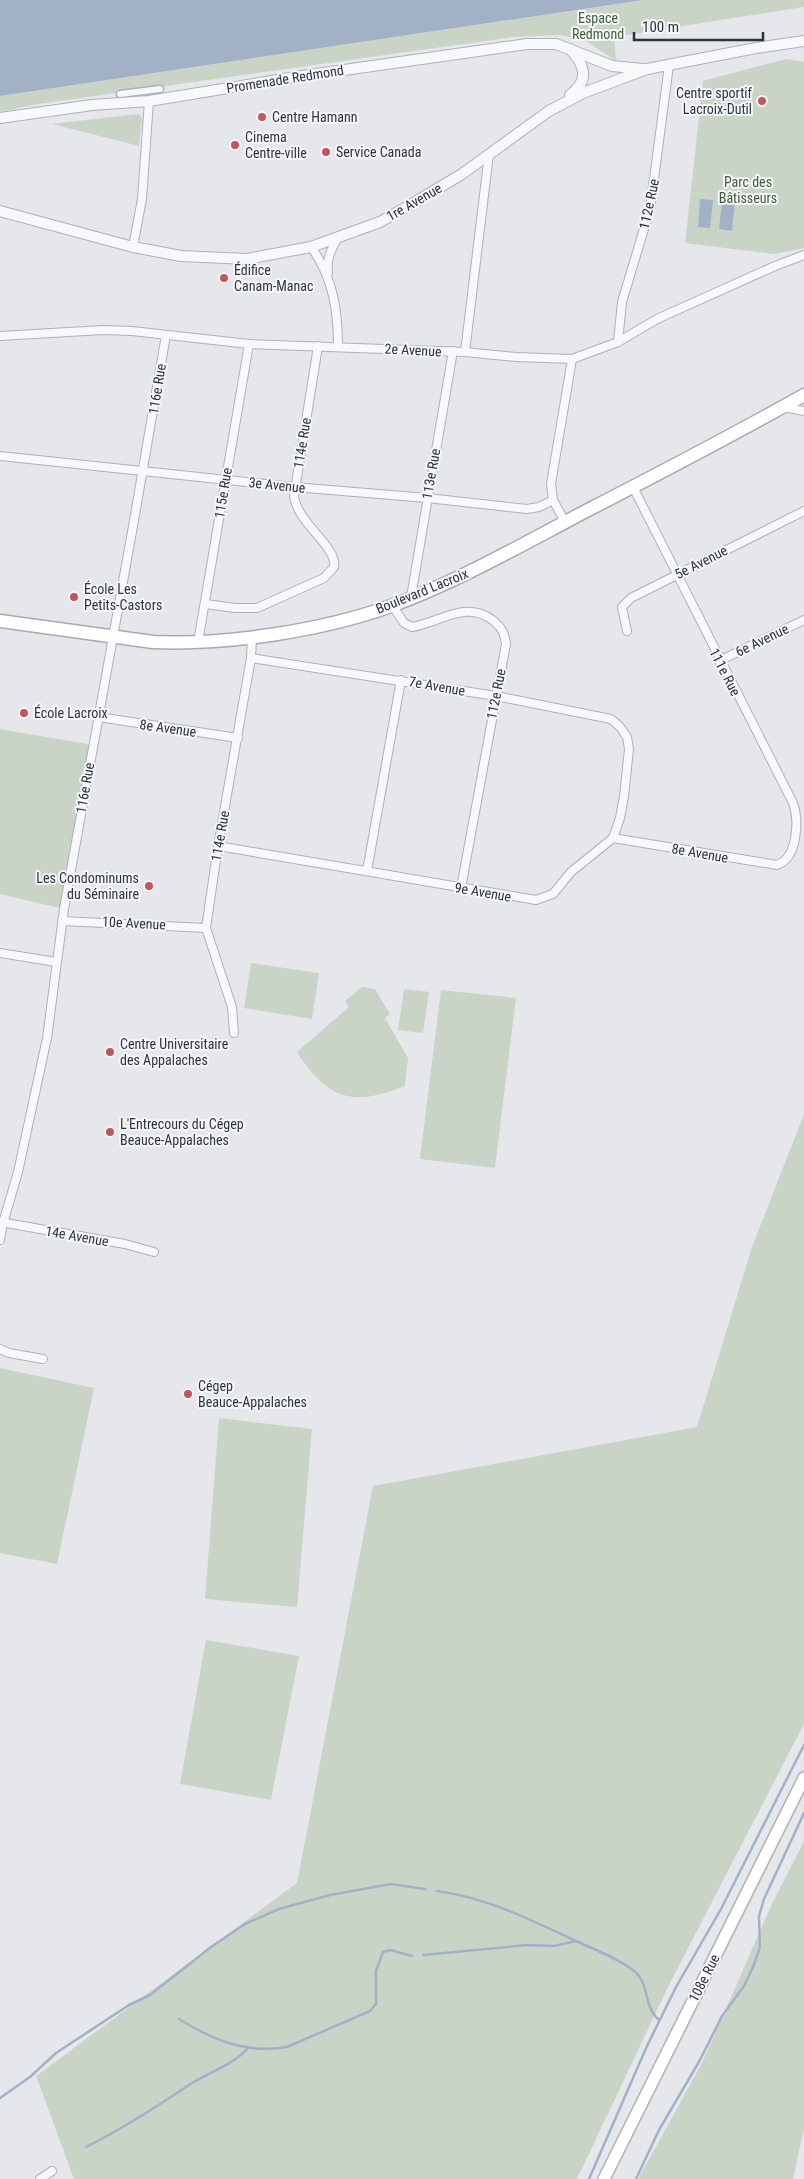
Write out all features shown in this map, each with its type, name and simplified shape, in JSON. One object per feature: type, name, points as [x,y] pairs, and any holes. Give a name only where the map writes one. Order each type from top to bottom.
[{"type":"main road","name":"Boulevard Lacroix","points":[[0,621],[153,642],[198,642],[252,637],[361,616],[453,580],[633,487],[804,395]]},
{"type":"main road","name":"108e Rue","points":[[604,2179],[804,1778]]},
{"type":"street","name":"1re Avenue","points":[[0,212],[133,247],[181,256],[247,259],[310,248],[380,222],[406,208],[441,187],[524,127],[549,111],[584,93],[646,70],[756,48],[804,41]]},
{"type":"street","name":"Promenade Redmond","points":[[0,118],[92,105],[150,101],[302,76],[527,44],[556,44],[612,66],[646,70]]},
{"type":"street","points":[[549,111],[578,90],[582,82],[584,75],[581,65],[569,48]]},
{"type":"street","name":"112e Rue","points":[[618,342],[622,302],[650,209],[669,65]]},
{"type":"street","points":[[120,94],[160,89]]},
{"type":"street","points":[[133,247],[142,199],[150,101]]},
{"type":"street","points":[[465,352],[489,154]]},
{"type":"street","points":[[328,280],[327,265],[337,239]]},
{"type":"street","points":[[310,248],[317,256],[335,301],[338,318],[338,346]]},
{"type":"street","name":"2e Avenue","points":[[0,336],[103,330],[249,344],[338,346],[572,359],[618,342],[657,319],[804,255]]},
{"type":"street","name":"116e Rue","points":[[0,1240],[1,1222],[18,1172],[47,1038],[62,921],[166,335]]},
{"type":"street","name":"115e Rue","points":[[198,642],[249,344]]},
{"type":"street","name":"114e Rue","points":[[206,604],[235,608],[257,608],[324,578],[334,567],[334,559],[300,516],[295,504],[294,487],[318,346]]},
{"type":"street","name":"113e Rue","points":[[411,597],[453,352]]},
{"type":"street","points":[[565,522],[553,500],[551,484],[572,359]]},
{"type":"street","points":[[782,407],[804,411]]},
{"type":"street","name":"3e Avenue","points":[[0,456],[527,509],[553,500]]},
{"type":"street","name":"111e Rue","points":[[633,487],[796,812],[795,837],[790,854],[786,860]]},
{"type":"street","name":"5e Avenue","points":[[627,631],[622,607],[626,601],[676,574],[804,511]]},
{"type":"street","name":"112e Rue","points":[[392,605],[404,623],[412,627],[465,611],[479,611],[498,625],[505,635],[506,644],[461,888]]},
{"type":"street","name":"6e Avenue","points":[[719,661],[804,620]]},
{"type":"street","name":"114e Rue","points":[[234,1033],[232,1007],[206,928],[218,846],[251,658],[252,637]]},
{"type":"street","name":"7e Avenue","points":[[251,658],[496,696],[611,719],[620,727],[626,737],[629,749],[620,818],[613,838]]},
{"type":"street","points":[[367,871],[401,680]]},
{"type":"street","name":"8e Avenue","points":[[98,717],[238,738]]},
{"type":"street","name":"8e Avenue","points":[[613,838],[767,864],[777,865],[786,860]]},
{"type":"street","name":"9e Avenue","points":[[218,846],[536,900],[553,894],[585,858],[613,838]]},
{"type":"street","name":"10e Avenue","points":[[62,921],[206,928]]},
{"type":"street","points":[[0,953],[56,962]]},
{"type":"street","name":"14e Avenue","points":[[1,1222],[125,1244],[154,1252]]},
{"type":"street","points":[[0,1349],[9,1353],[43,1359]]},
{"type":"street","points":[[40,2179],[52,2171]]},
{"type":"green space","name":"Espace Redmond","points":[[643,0],[804,0],[804,7],[614,37],[616,61],[586,41],[560,35],[513,37],[38,104],[0,112],[0,96]]},
{"type":"green space","name":"Parc des Bâtisseurs","points":[[786,59],[804,62],[804,248],[775,254],[685,243],[703,81]]},
{"type":"green space","points":[[139,114],[142,118],[139,146],[52,124]]},
{"type":"green space","points":[[0,729],[93,745],[64,909],[0,894]]},
{"type":"green space","points":[[251,963],[319,973],[312,1019],[244,1008]]},
{"type":"green space","points":[[362,987],[375,989],[390,1014],[385,1018],[408,1058],[405,1086],[387,1093],[356,1097],[343,1095],[320,1081],[297,1052],[349,1007],[345,1001]]},
{"type":"green space","points":[[404,989],[429,992],[423,1033],[398,1030]]},
{"type":"green space","points":[[441,990],[516,998],[495,1168],[420,1159]]},
{"type":"green space","points":[[804,1114],[804,1724],[668,1987],[577,2179],[74,2179],[36,2076],[297,1883],[373,1486],[697,1427],[752,1247]]},
{"type":"green space","points":[[0,1368],[94,1388],[57,1564],[0,1553]]},
{"type":"green space","points":[[219,1418],[312,1429],[297,1607],[205,1599]]},
{"type":"green space","points":[[206,1640],[299,1656],[271,1800],[180,1784]]},
{"type":"green space","points":[[804,1841],[804,2129],[793,2179],[638,2179],[702,2063],[771,1906]]},
{"type":"water","points":[[0,0],[643,0],[0,96]]},
{"type":"water","points":[[700,199],[713,200],[710,228],[698,227]]},
{"type":"water","points":[[722,201],[735,202],[732,231],[719,229]]},
{"type":"waterway","points":[[589,2179],[647,2046],[676,1987],[721,1909],[804,1745]]},
{"type":"waterway","points":[[636,2179],[659,2130],[700,2060],[722,2016],[744,1986],[753,1967],[760,1947],[759,1916],[764,1899],[804,1813]]},
{"type":"waterway","points":[[0,2098],[30,2077],[56,2053],[129,2005],[150,1995],[211,1947],[245,1924],[279,1909],[330,1895],[391,1884],[425,1889]]},
{"type":"waterway","points":[[437,1891],[492,1904],[621,1962],[639,1976],[645,1988],[651,2009],[659,2020]]},
{"type":"waterway","points":[[423,1955],[527,1945],[554,1946],[576,1941]]},
{"type":"waterway","points":[[179,2019],[204,2033],[230,2044],[258,2049],[287,2047],[370,2011],[376,2004],[376,1971],[383,1952],[390,1950],[412,1956]]},
{"type":"waterway","points":[[86,2147],[113,2133],[192,2083],[229,2063],[248,2048]]},
{"type":"place","name":"Centre sportif Lacroix-Dutil","points":[[762,101]]},
{"type":"place","name":"Centre Hamann","points":[[262,117]]},
{"type":"place","name":"Cinema Centre-ville","points":[[235,145]]},
{"type":"place","name":"Service Canada","points":[[326,152]]},
{"type":"place","name":"Édifice Canam-Manac","points":[[224,278]]},
{"type":"place","name":"École Les Petits-Castors","points":[[74,597]]},
{"type":"place","name":"École Lacroix","points":[[24,713]]},
{"type":"place","name":"Les Condominums du Séminaire","points":[[149,886]]},
{"type":"place","name":"Centre Universitaire des Appalaches","points":[[110,1052]]},
{"type":"place","name":"L'Entrecours du Cégep Beauce-Appalaches","points":[[110,1132]]},
{"type":"place","name":"Cégep Beauce-Appalaches","points":[[188,1394]]}]
